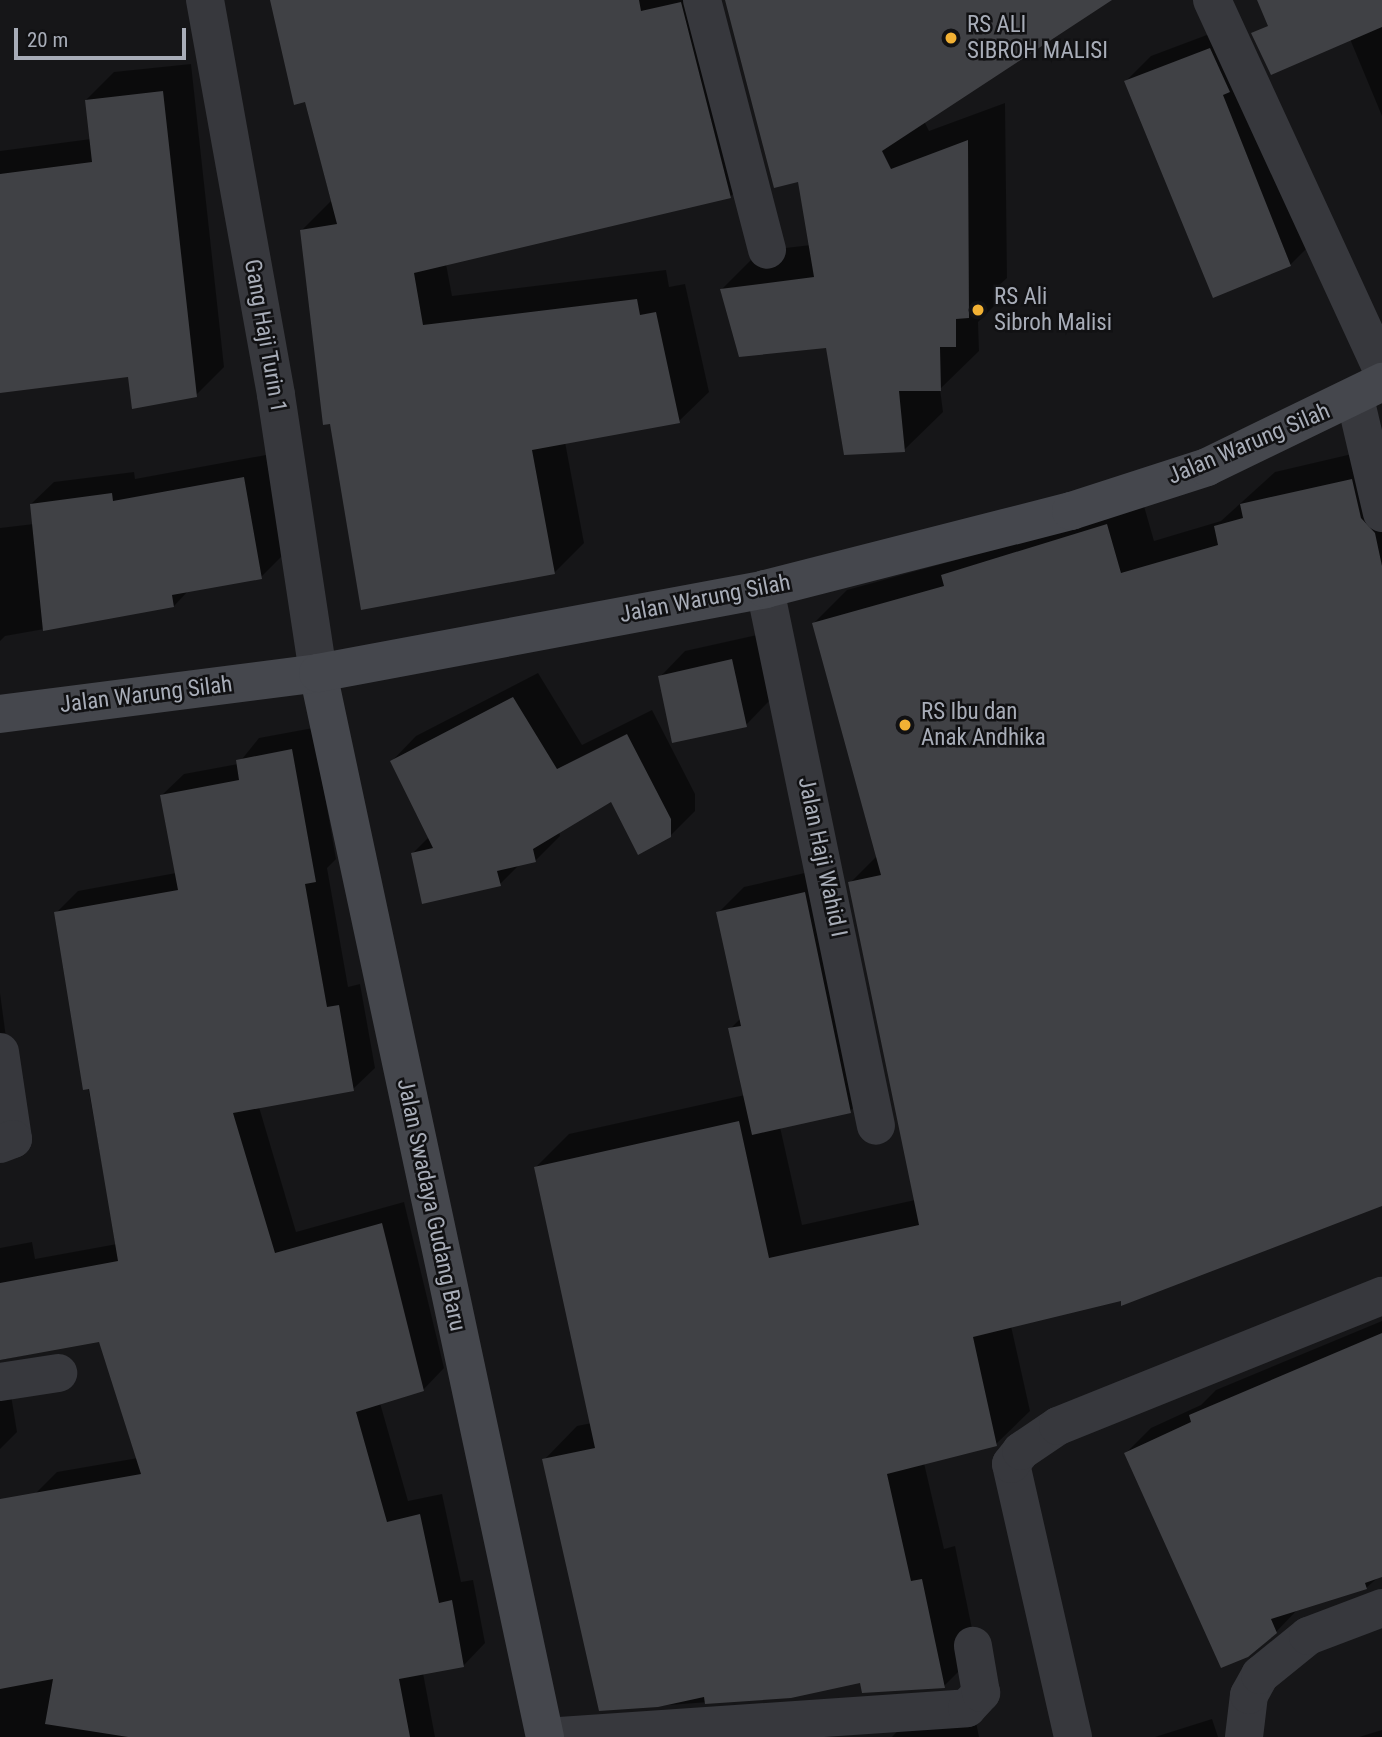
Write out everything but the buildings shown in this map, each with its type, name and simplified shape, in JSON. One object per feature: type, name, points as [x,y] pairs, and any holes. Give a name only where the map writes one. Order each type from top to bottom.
[{"type":"street","name":"Gang Haji Turin 1","points":[[205,0],[276,395],[318,673]]},
{"type":"street","points":[[702,0],[766,250]]},
{"type":"street","points":[[1212,0],[1382,369]]},
{"type":"street","name":"Jalan Warung Silah","points":[[0,714],[318,673],[765,589],[1071,511],[1182,475],[1369,390]]},
{"type":"street","points":[[1369,390],[1382,513]]},
{"type":"street","name":"Jalan Haji Wahid I","points":[[765,589],[876,1126]]},
{"type":"street","name":"Jalan Swadaya Gudang Baru","points":[[318,673],[545,1737]]},
{"type":"street","points":[[0,1052],[13,1139],[0,1144]]},
{"type":"street","points":[[1073,1737],[1011,1464],[1027,1446],[1058,1426],[1382,1296]]},
{"type":"street","points":[[0,1382],[58,1373]]},
{"type":"street","points":[[1244,1737],[1249,1695],[1260,1675],[1308,1636],[1382,1608]]},
{"type":"street","points":[[545,1737],[967,1708],[981,1693],[973,1646]]},
{"type":"place","name":"RS ALI SIBROH MALISI","points":[[951,38]]},
{"type":"place","name":"RS Ali Sibroh Malisi","points":[[978,310]]},
{"type":"place","name":"RS Ibu dan Anak Andhika","points":[[905,725]]}]
